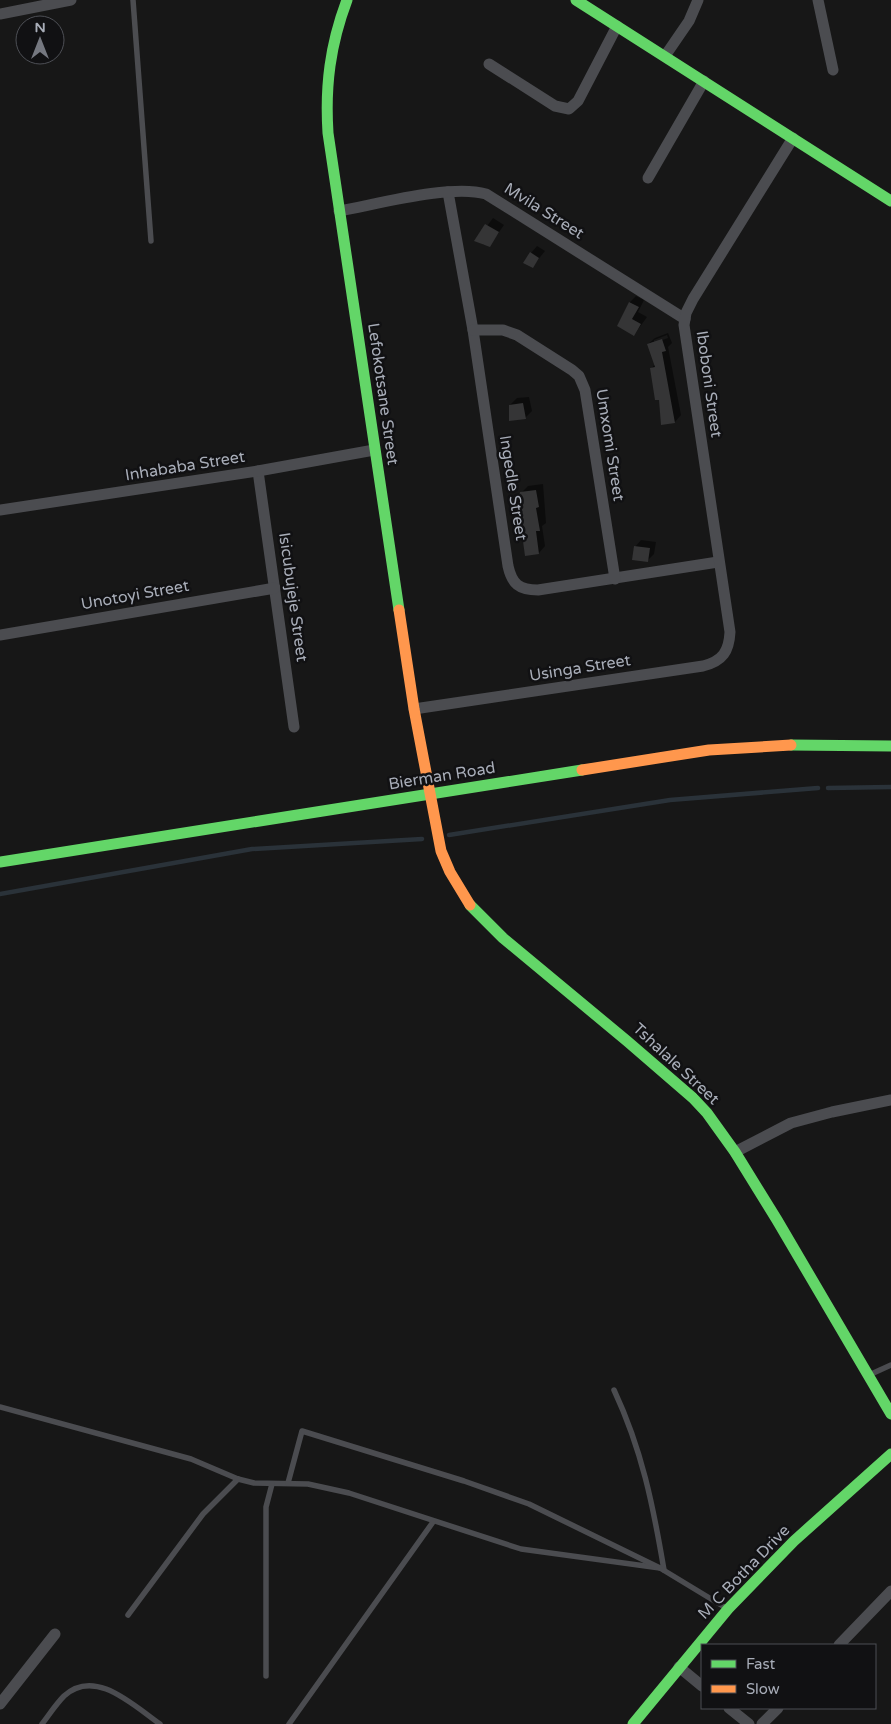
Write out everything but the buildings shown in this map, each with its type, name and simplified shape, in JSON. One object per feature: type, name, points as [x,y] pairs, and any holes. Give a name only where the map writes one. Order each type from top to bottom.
[{"type":"street","points":[[0,14],[71,0]]},
{"type":"street","name":"Lefokotsane Street","points":[[347,0],[330,48],[326,74],[328,133],[374,450],[428,791]]},
{"type":"street","points":[[576,0],[891,200]]},
{"type":"street","points":[[665,56],[689,21],[698,0]]},
{"type":"street","points":[[818,0],[833,70]]},
{"type":"street","points":[[489,64],[555,106],[569,109],[578,101],[617,26]]},
{"type":"street","points":[[648,178],[704,81]]},
{"type":"street","name":"Iboboni Street","points":[[730,632],[718,562],[685,319],[693,299],[793,138]]},
{"type":"street","name":"Mvila Street","points":[[339,211],[448,192],[475,191],[499,201],[685,319]]},
{"type":"street","name":"Ingedle Street","points":[[448,192],[473,330],[508,566],[512,580],[521,588],[538,590],[718,562]]},
{"type":"street","name":"Umxomi Street","points":[[473,330],[510,332],[579,376],[585,390],[615,579]]},
{"type":"street","name":"Inhababa Street","points":[[0,510],[258,471],[374,450]]},
{"type":"street","name":"Isicubujeje Street","points":[[258,471],[294,727]]},
{"type":"street","name":"Unotoyi Street","points":[[0,635],[275,588]]},
{"type":"street","name":"Usinga Street","points":[[414,709],[715,663],[727,651],[730,632]]},
{"type":"street","name":"Bierman Road","points":[[0,862],[730,740],[796,736],[891,739]]},
{"type":"street","name":"Bierman Road","points":[[0,854],[719,749],[783,744],[847,743],[891,746]]},
{"type":"street","name":"Tshalale Street","points":[[428,791],[441,851],[450,872],[467,902],[503,938],[693,1098],[735,1152],[891,1414]]},
{"type":"street","points":[[735,1152],[762,1136],[791,1123],[832,1112],[891,1100]]},
{"type":"street","name":"M C Botha Drive","points":[[633,1724],[728,1609],[794,1541],[891,1454]]},
{"type":"street","points":[[840,1644],[891,1591]]},
{"type":"street","points":[[0,1704],[55,1634]]},
{"type":"street","points":[[679,1666],[701,1685]]},
{"type":"street","points":[[730,1709],[749,1724]]},
{"type":"street","points":[[762,1724],[777,1709]]},
{"type":"lane","points":[[133,0],[151,241]]},
{"type":"lane","points":[[869,1376],[891,1365]]},
{"type":"lane","points":[[614,1390],[637,1444],[651,1499],[662,1569]]},
{"type":"lane","points":[[0,1407],[191,1459],[238,1479],[272,1484],[308,1484],[349,1493],[521,1549],[662,1569]]},
{"type":"lane","points":[[288,1484],[302,1431],[464,1481],[529,1504],[662,1569],[728,1609]]},
{"type":"lane","points":[[128,1615],[203,1514],[238,1479]]},
{"type":"lane","points":[[266,1676],[266,1507],[272,1484]]},
{"type":"lane","points":[[289,1724],[434,1522]]},
{"type":"lane","points":[[42,1724],[65,1695],[79,1687],[95,1685],[113,1691],[160,1724]]},
{"type":"waterway","points":[[828,788],[891,787]]},
{"type":"waterway","points":[[449,835],[670,800],[818,788]]},
{"type":"waterway","points":[[0,894],[252,849],[422,839]]},
{"type":"traffic: fast","points":[[347,0],[336,33],[330,66],[327,99],[328,133],[399,610]]},
{"type":"traffic: fast","points":[[576,0],[891,201]]},
{"type":"traffic: fast","points":[[791,745],[891,746]]},
{"type":"traffic: fast","points":[[0,862],[582,770]]},
{"type":"traffic: fast","points":[[470,905],[503,938],[627,1041],[693,1098],[707,1113],[735,1152],[777,1220],[891,1414]]},
{"type":"traffic: fast","points":[[633,1724],[728,1609],[794,1541],[891,1454]]},
{"type":"traffic: slow","points":[[399,610],[414,709],[441,851],[450,872],[470,905]]},
{"type":"traffic: slow","points":[[582,770],[709,750],[791,745]]}]
